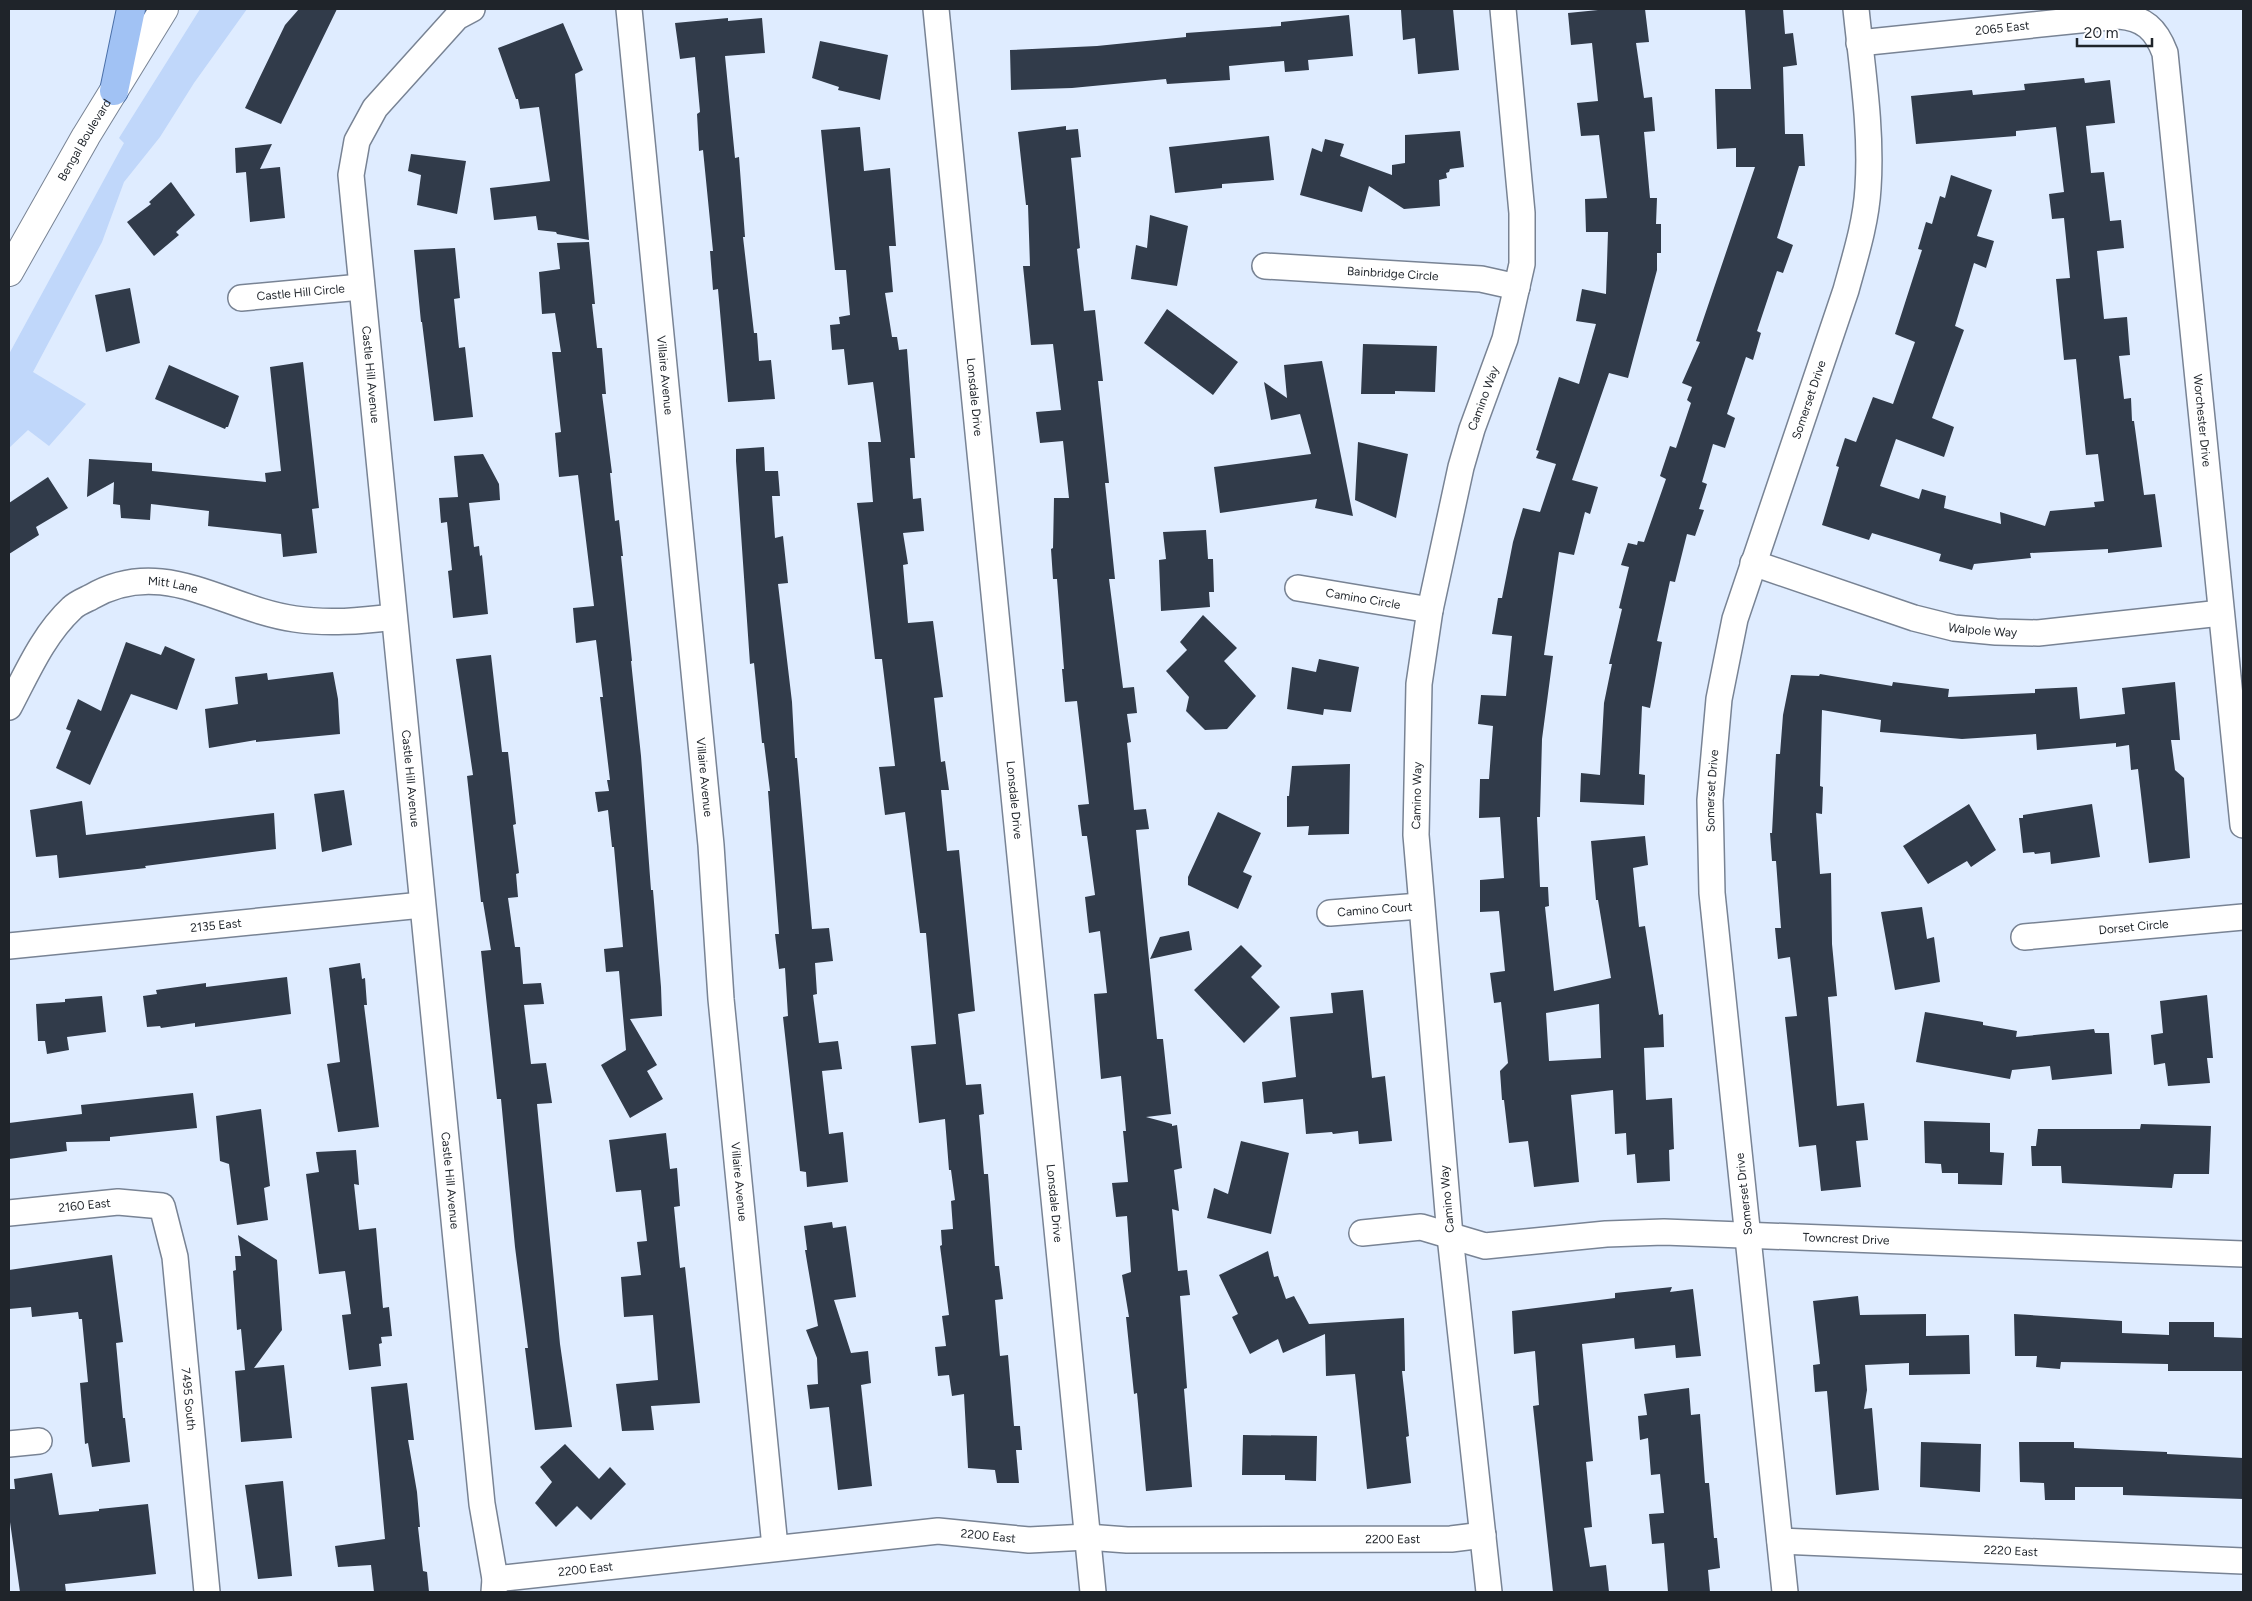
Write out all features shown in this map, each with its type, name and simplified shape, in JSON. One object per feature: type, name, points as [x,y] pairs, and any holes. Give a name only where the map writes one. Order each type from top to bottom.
[{"type":"main road","points":[[114,91],[131,9]]},
{"type":"main road","name":"Bengal Boulevard","points":[[9,272],[164,9]]},
{"type":"street","name":"Castle Hill Avenue","points":[[472,9],[457,17],[375,108],[357,141],[351,175],[482,1504],[494,1586]]},
{"type":"street","name":"Villaire Avenue","points":[[629,9],[711,845],[721,999],[775,1547]]},
{"type":"street","name":"Lonsdale Drive","points":[[936,9],[1093,1592]]},
{"type":"street","name":"Camino Way","points":[[1489,1592],[1450,1236],[1420,906],[1416,835],[1419,684],[1430,610],[1461,467],[1475,421],[1505,339],[1522,264],[1522,213],[1503,9]]},
{"type":"street","name":"Somerset Drive","points":[[1785,1592],[1712,893],[1710,800],[1719,700],[1735,619],[1846,290],[1859,243],[1868,190],[1869,138],[1856,9]]},
{"type":"street","name":"2065 East","points":[[1859,43],[2090,18],[2132,17],[2145,22]]},
{"type":"street","name":"Worchester Drive","points":[[2145,22],[2156,34],[2165,53],[2243,825]]},
{"type":"street","name":"Bainbridge Circle","points":[[1265,266],[1480,279],[1517,287]]},
{"type":"street","name":"Castle Hill Circle","points":[[241,298],[361,287]]},
{"type":"street","name":"Walpole Way","points":[[1753,562],[1914,618],[1954,628],[2038,633],[2221,613]]},
{"type":"street","name":"Mitt Lane","points":[[9,707],[46,637],[72,608],[104,589],[139,580],[163,581],[192,587],[257,610],[294,619],[332,622],[394,617]]},
{"type":"street","name":"Camino Circle","points":[[1298,588],[1430,610]]},
{"type":"street","name":"2135 East","points":[[9,946],[422,904]]},
{"type":"street","name":"Camino Court","points":[[1330,913],[1420,906]]},
{"type":"street","name":"Dorset Circle","points":[[2024,937],[2243,917]]},
{"type":"street","name":"2160 East","points":[[9,1214],[118,1202],[162,1206]]},
{"type":"street","name":"7495 South","points":[[162,1206],[175,1258],[207,1592]]},
{"type":"street","name":"Towncrest Drive","points":[[1362,1233],[1421,1227],[1485,1246],[1606,1234],[1645,1233],[2243,1254]]},
{"type":"street","points":[[9,1444],[39,1441]]},
{"type":"street","name":"2200 East","points":[[494,1586],[775,1547],[938,1531],[1029,1540],[1087,1537],[1127,1540],[1441,1539],[1483,1535]]},
{"type":"street","name":"2220 East","points":[[1780,1542],[2243,1560]]},
{"type":"shaded area","points":[[200,9],[247,9],[194,83],[160,137],[124,182],[102,242],[33,372],[86,404],[49,446],[28,430],[9,448],[9,354],[124,143],[119,138]]},
{"type":"building","points":[[299,9],[337,9],[281,124],[245,108],[285,25]]},
{"type":"building","points":[[1453,9],[1459,70],[1418,74],[1415,38],[1403,40],[1401,10]]},
{"type":"building","points":[[1608,9],[1645,9],[1649,42],[1636,43],[1644,98],[1652,97],[1655,131],[1644,132],[1650,198],[1657,198],[1656,224],[1661,224],[1661,253],[1657,253],[1657,270],[1628,378],[1609,373],[1572,480],[1598,487],[1590,514],[1585,512],[1574,555],[1559,552],[1544,655],[1553,656],[1542,739],[1540,817],[1537,817],[1540,887],[1548,887],[1549,906],[1545,907],[1554,991],[1611,978],[1598,900],[1596,900],[1591,841],[1645,836],[1648,865],[1633,868],[1639,927],[1645,926],[1659,1015],[1663,1014],[1664,1047],[1644,1048],[1646,1100],[1672,1098],[1674,1149],[1669,1150],[1670,1181],[1637,1183],[1635,1154],[1627,1155],[1626,1133],[1615,1134],[1613,1090],[1571,1095],[1579,1182],[1534,1187],[1528,1141],[1509,1143],[1504,1100],[1502,1100],[1500,1071],[1508,1063],[1501,1002],[1494,1003],[1490,973],[1505,971],[1499,911],[1480,912],[1480,880],[1504,878],[1500,817],[1479,818],[1480,779],[1489,779],[1493,726],[1478,724],[1481,695],[1506,696],[1512,636],[1492,634],[1498,598],[1502,598],[1513,542],[1523,508],[1540,512],[1556,464],[1536,458],[1539,451],[1536,450],[1559,377],[1579,384],[1596,324],[1576,321],[1582,289],[1606,294],[1608,232],[1586,232],[1585,199],[1607,198],[1599,135],[1581,136],[1577,103],[1598,101],[1592,43],[1571,45],[1568,13]],"holes":[[[1599,1004],[1601,1058],[1549,1061],[1546,1013]]]},
{"type":"building","points":[[1745,9],[1783,9],[1785,34],[1793,33],[1797,65],[1783,67],[1785,134],[1803,134],[1805,166],[1799,166],[1777,238],[1793,245],[1783,273],[1777,271],[1757,331],[1761,333],[1753,360],[1746,357],[1727,414],[1735,418],[1725,448],[1713,444],[1702,482],[1707,484],[1699,509],[1704,510],[1695,536],[1687,534],[1675,582],[1670,581],[1657,641],[1662,642],[1650,708],[1642,706],[1639,774],[1645,775],[1644,805],[1580,802],[1581,773],[1600,775],[1604,703],[1612,664],[1609,664],[1622,609],[1619,608],[1629,567],[1621,565],[1628,543],[1637,545],[1638,541],[1644,542],[1666,479],[1660,476],[1670,446],[1676,448],[1691,403],[1687,400],[1692,387],[1682,383],[1700,342],[1696,341],[1755,167],[1736,167],[1736,148],[1717,149],[1715,89],[1751,89]]},
{"type":"building","points":[[1349,15],[1353,56],[1308,60],[1309,70],[1285,72],[1284,61],[1229,66],[1230,80],[1167,84],[1166,79],[1072,88],[1011,90],[1010,50],[1097,46],[1186,37],[1186,33],[1281,26],[1281,22]]},
{"type":"building","points":[[728,18],[728,21],[762,18],[765,53],[725,56],[735,158],[739,157],[745,237],[743,237],[754,333],[757,333],[759,361],[771,360],[775,399],[728,402],[718,289],[713,290],[710,251],[713,251],[703,150],[699,151],[697,114],[700,112],[695,57],[680,59],[675,23]]},
{"type":"building","points":[[563,23],[583,70],[575,74],[589,240],[557,234],[556,232],[538,230],[536,216],[494,220],[490,188],[550,181],[539,107],[520,109],[518,99],[516,99],[498,48]]},
{"type":"building","points":[[820,41],[888,55],[880,100],[838,90],[839,87],[812,78]]},
{"type":"building","points":[[2084,78],[2085,83],[2110,80],[2115,123],[2086,126],[2091,173],[2104,172],[2110,221],[2121,220],[2124,248],[2097,251],[2104,319],[2127,317],[2130,355],[2119,356],[2124,399],[2131,398],[2132,421],[2134,421],[2144,495],[2155,494],[2162,547],[2108,553],[2108,549],[2030,553],[2031,558],[1974,564],[1972,570],[1939,561],[1941,554],[1872,533],[1869,540],[1822,525],[1839,467],[1836,466],[1845,438],[1856,442],[1873,397],[1893,404],[1915,342],[1895,334],[1922,250],[1918,249],[1926,222],[1932,224],[1940,196],[1945,198],[1951,175],[1992,190],[1977,236],[1994,241],[1986,268],[1974,263],[1955,326],[1964,330],[1932,418],[1954,427],[1944,457],[1896,439],[1880,486],[1919,499],[1922,489],[1946,496],[1944,508],[2001,524],[2000,512],[2045,526],[2050,511],[2095,507],[2094,502],[2104,501],[2098,454],[2086,455],[2076,359],[2064,360],[2056,279],[2070,278],[2064,218],[2052,219],[2049,194],[2064,192],[2056,127],[2016,131],[2016,136],[1916,144],[1911,96],[1972,90],[1973,95],[2025,90],[2024,84]]},
{"type":"building","points":[[1066,126],[1066,130],[1078,129],[1081,157],[1071,158],[1080,248],[1077,249],[1084,311],[1095,310],[1103,381],[1098,381],[1109,483],[1105,483],[1115,579],[1109,579],[1123,688],[1134,687],[1137,713],[1127,714],[1131,742],[1127,743],[1134,810],[1146,809],[1149,829],[1136,830],[1157,1039],[1163,1039],[1171,1114],[1146,1117],[1172,1124],[1172,1126],[1177,1125],[1182,1168],[1174,1170],[1179,1211],[1172,1209],[1178,1271],[1187,1270],[1190,1295],[1180,1296],[1187,1388],[1184,1389],[1192,1487],[1146,1491],[1137,1393],[1134,1394],[1126,1317],[1129,1317],[1122,1275],[1131,1272],[1127,1216],[1116,1217],[1112,1183],[1128,1182],[1123,1131],[1126,1131],[1121,1076],[1101,1079],[1094,994],[1107,993],[1100,931],[1089,933],[1085,897],[1095,895],[1087,836],[1082,836],[1078,805],[1089,804],[1077,701],[1065,702],[1057,579],[1053,579],[1051,549],[1053,548],[1054,498],[1069,498],[1063,441],[1040,443],[1036,412],[1061,410],[1053,344],[1031,345],[1023,266],[1030,266],[1028,205],[1026,205],[1018,132]]},
{"type":"building","points":[[860,127],[864,171],[890,168],[896,246],[889,246],[893,292],[885,293],[892,337],[897,337],[899,350],[907,349],[915,458],[910,458],[913,499],[921,498],[924,531],[903,533],[908,564],[903,565],[908,623],[933,621],[943,697],[934,698],[941,762],[945,761],[949,790],[941,790],[947,851],[959,850],[975,1011],[958,1014],[966,1085],[981,1084],[984,1114],[979,1115],[984,1174],[988,1174],[995,1266],[999,1266],[1003,1299],[995,1300],[1000,1356],[1008,1355],[1014,1426],[1020,1426],[1022,1450],[1016,1450],[1019,1483],[997,1483],[995,1470],[968,1468],[964,1394],[952,1396],[949,1375],[938,1376],[935,1347],[946,1346],[942,1316],[949,1315],[940,1246],[942,1245],[941,1230],[953,1229],[951,1201],[955,1200],[951,1170],[949,1170],[945,1119],[919,1123],[911,1046],[936,1044],[926,933],[920,933],[905,812],[885,815],[879,767],[895,766],[882,659],[875,659],[857,503],[873,502],[868,442],[881,442],[873,382],[848,385],[844,349],[832,350],[830,325],[840,324],[839,317],[850,315],[846,270],[835,270],[821,130]]},
{"type":"building","points":[[1460,131],[1464,167],[1450,169],[1446,173],[1447,178],[1439,180],[1440,206],[1404,209],[1369,186],[1362,212],[1300,195],[1312,148],[1322,152],[1325,139],[1344,144],[1340,156],[1392,175],[1392,165],[1405,163],[1405,135]]},
{"type":"building","points":[[1269,136],[1274,180],[1222,184],[1222,188],[1175,193],[1169,147]]},
{"type":"building","points":[[272,144],[260,169],[280,167],[285,218],[250,222],[246,172],[236,173],[235,148]]},
{"type":"building","points":[[411,154],[466,161],[457,214],[417,205],[421,175],[408,171]]},
{"type":"building","points":[[171,182],[195,215],[176,232],[179,235],[154,256],[127,222],[151,204],[149,202]]},
{"type":"building","points":[[1150,215],[1188,226],[1177,286],[1131,279],[1136,245],[1147,248]]},
{"type":"building","points":[[589,242],[595,304],[592,304],[597,348],[602,348],[606,394],[602,394],[612,473],[610,473],[615,521],[619,520],[623,556],[621,556],[661,987],[662,1016],[630,1019],[657,1065],[647,1071],[663,1099],[630,1118],[601,1065],[626,1050],[619,971],[606,972],[604,949],[623,947],[614,847],[612,847],[608,810],[598,812],[595,792],[609,791],[607,780],[610,780],[600,697],[603,697],[596,640],[576,643],[573,608],[594,606],[578,475],[559,477],[555,433],[561,432],[552,352],[561,352],[555,313],[542,314],[539,272],[560,269],[557,243]]},
{"type":"building","points":[[455,248],[460,298],[454,299],[459,348],[465,347],[473,417],[434,421],[414,250]]},
{"type":"building","points":[[130,288],[140,343],[106,352],[95,295]]},
{"type":"building","points":[[1167,309],[1238,362],[1213,395],[1144,343]]},
{"type":"building","points":[[1363,344],[1437,346],[1435,392],[1395,391],[1395,394],[1361,394]]},
{"type":"building","points":[[1322,361],[1353,516],[1315,508],[1317,499],[1220,513],[1214,467],[1311,454],[1300,414],[1271,420],[1264,382],[1287,398],[1284,365]]},
{"type":"building","points":[[303,362],[319,508],[312,509],[317,553],[283,557],[281,534],[208,526],[209,511],[151,504],[150,520],[121,518],[120,505],[113,504],[114,482],[87,497],[89,459],[152,463],[152,471],[266,482],[265,473],[281,471],[270,367]]},
{"type":"building","points":[[169,365],[239,396],[228,427],[225,429],[155,399]]},
{"type":"building","points":[[1358,442],[1408,454],[1396,518],[1355,500]]},
{"type":"building","points":[[764,447],[765,471],[778,471],[780,496],[772,496],[775,538],[783,536],[788,583],[778,584],[792,702],[795,758],[797,758],[812,929],[829,928],[833,961],[815,963],[817,994],[813,995],[819,1043],[838,1041],[842,1069],[822,1071],[829,1134],[843,1132],[848,1182],[807,1187],[806,1172],[800,1171],[783,1017],[788,1016],[785,968],[779,969],[775,934],[779,934],[768,791],[770,791],[764,743],[762,743],[754,663],[750,664],[736,461],[736,449]]},
{"type":"building","points":[[483,454],[499,484],[500,500],[469,503],[474,547],[479,546],[480,556],[482,555],[488,614],[453,618],[448,571],[452,570],[447,522],[441,523],[439,498],[458,497],[454,456]]},
{"type":"building","points":[[48,477],[68,508],[36,527],[39,535],[9,554],[9,503]]},
{"type":"building","points":[[1206,530],[1208,559],[1213,559],[1214,592],[1209,592],[1210,607],[1161,611],[1159,560],[1166,559],[1163,532]]},
{"type":"building","points":[[1203,615],[1237,648],[1224,661],[1256,696],[1227,729],[1205,730],[1186,711],[1189,697],[1166,671],[1187,650],[1180,642]]},
{"type":"building","points":[[126,642],[161,655],[165,646],[195,659],[177,710],[131,694],[90,785],[56,768],[71,731],[66,729],[78,699],[101,711]]},
{"type":"building","points":[[491,655],[502,752],[508,752],[516,824],[513,825],[519,873],[516,874],[518,897],[508,898],[515,947],[520,947],[523,984],[541,983],[544,1004],[524,1005],[531,1064],[546,1063],[552,1103],[537,1104],[560,1344],[572,1427],[535,1430],[525,1348],[528,1348],[515,1247],[501,1099],[497,1099],[481,951],[491,950],[483,902],[481,902],[467,776],[473,775],[456,659]]},
{"type":"building","points":[[1319,659],[1359,667],[1351,712],[1324,709],[1323,715],[1287,709],[1292,667],[1316,672]]},
{"type":"building","points":[[333,672],[338,699],[340,734],[256,742],[256,740],[209,748],[205,709],[238,704],[235,677],[267,673],[268,680]]},
{"type":"building","points":[[1820,674],[1892,686],[1893,682],[1949,689],[1948,697],[2035,693],[2035,689],[2077,687],[2080,719],[2125,714],[2122,688],[2175,682],[2180,740],[2171,740],[2175,770],[2184,778],[2190,858],[2149,863],[2138,769],[2131,770],[2129,745],[2116,747],[2116,743],[2037,750],[2036,734],[1962,739],[1880,732],[1881,720],[1822,710],[1820,786],[1823,787],[1822,814],[1816,813],[1820,874],[1831,873],[1832,944],[1837,996],[1828,997],[1837,1106],[1864,1103],[1868,1140],[1856,1141],[1861,1187],[1821,1191],[1816,1145],[1799,1147],[1785,1017],[1797,1016],[1790,957],[1778,959],[1775,928],[1781,928],[1776,861],[1772,861],[1770,833],[1772,833],[1776,754],[1780,754],[1783,715],[1791,675],[1819,676]]},
{"type":"building","points":[[1350,764],[1349,834],[1308,835],[1309,826],[1287,827],[1287,796],[1289,796],[1292,766]]},
{"type":"building","points":[[344,790],[352,845],[322,852],[314,794]]},
{"type":"building","points":[[82,801],[86,835],[274,813],[276,849],[145,866],[146,868],[59,878],[57,855],[36,857],[30,810]]},
{"type":"building","points":[[1969,804],[1996,850],[1971,867],[1967,861],[1928,884],[1903,846]]},
{"type":"building","points":[[2092,804],[2100,857],[2051,864],[2050,852],[2023,853],[2019,818],[2023,818],[2023,815]]},
{"type":"building","points":[[1218,812],[1261,833],[1243,872],[1252,876],[1238,909],[1188,885],[1188,877]]},
{"type":"building","points":[[1922,907],[1927,939],[1934,937],[1940,982],[1895,990],[1881,912]]},
{"type":"building","points":[[1189,931],[1192,950],[1150,959],[1160,937]]},
{"type":"building","points":[[1241,945],[1262,966],[1251,977],[1280,1007],[1244,1043],[1194,990]]},
{"type":"building","points":[[360,963],[362,979],[365,978],[367,1005],[364,1005],[379,1127],[338,1132],[327,1064],[340,1062],[329,968]]},
{"type":"building","points":[[287,977],[291,1014],[195,1027],[195,1023],[161,1028],[160,1026],[147,1027],[143,996],[157,994],[156,990],[206,983],[206,987]]},
{"type":"building","points":[[1363,990],[1372,1078],[1385,1076],[1392,1141],[1359,1144],[1358,1131],[1333,1134],[1332,1132],[1306,1134],[1303,1099],[1264,1103],[1262,1082],[1296,1077],[1290,1017],[1333,1013],[1331,993]]},
{"type":"building","points":[[2207,995],[2213,1058],[2207,1058],[2210,1083],[2168,1086],[2165,1063],[2154,1065],[2151,1035],[2163,1033],[2160,1001]]},
{"type":"building","points":[[102,996],[106,1032],[67,1037],[69,1050],[47,1054],[45,1041],[38,1041],[36,1004],[65,1002],[65,999]]},
{"type":"building","points":[[1925,1012],[1983,1022],[1983,1025],[2017,1031],[2016,1037],[2094,1029],[2095,1033],[2109,1033],[2112,1074],[2052,1080],[2050,1066],[2012,1070],[2010,1079],[1916,1062]]},
{"type":"building","points":[[193,1093],[197,1128],[110,1137],[110,1141],[66,1142],[67,1151],[9,1159],[9,1123],[82,1114],[81,1105]]},
{"type":"building","points":[[261,1109],[270,1186],[264,1188],[268,1220],[237,1225],[229,1164],[220,1161],[216,1116]]},
{"type":"building","points":[[1924,1121],[1990,1123],[1990,1152],[2004,1153],[2002,1185],[1958,1184],[1958,1173],[1942,1173],[1941,1164],[1925,1163]]},
{"type":"building","points":[[2141,1124],[2211,1126],[2209,1174],[2174,1174],[2172,1188],[2062,1183],[2061,1166],[2032,1166],[2031,1146],[2036,1146],[2038,1129],[2140,1129]]},
{"type":"building","points":[[666,1133],[670,1169],[677,1168],[680,1206],[674,1207],[680,1268],[685,1267],[700,1403],[651,1406],[654,1430],[622,1431],[616,1384],[658,1380],[653,1315],[624,1317],[621,1277],[641,1275],[637,1242],[647,1241],[641,1190],[616,1192],[609,1140]]},
{"type":"building","points":[[1241,1141],[1289,1153],[1271,1234],[1207,1218],[1214,1188],[1228,1194]]},
{"type":"building","points":[[356,1150],[359,1185],[354,1184],[359,1230],[376,1228],[383,1308],[389,1307],[392,1336],[381,1337],[382,1343],[379,1344],[381,1366],[349,1370],[342,1315],[351,1314],[345,1271],[319,1274],[306,1174],[319,1172],[316,1152]]},
{"type":"building","points":[[832,1222],[833,1228],[846,1226],[856,1297],[834,1300],[851,1353],[868,1351],[871,1383],[861,1385],[872,1486],[838,1490],[829,1407],[810,1409],[807,1385],[818,1384],[817,1358],[806,1330],[818,1326],[805,1250],[807,1250],[804,1226]]},
{"type":"building","points":[[238,1235],[277,1260],[282,1330],[254,1368],[284,1365],[292,1438],[241,1442],[235,1371],[245,1370],[241,1329],[237,1330],[233,1271],[236,1270],[235,1256],[241,1256]]},
{"type":"building","points":[[1268,1251],[1274,1277],[1278,1276],[1286,1299],[1294,1296],[1309,1324],[1404,1318],[1405,1371],[1402,1371],[1409,1436],[1406,1437],[1411,1483],[1367,1489],[1355,1374],[1326,1376],[1325,1334],[1283,1353],[1278,1339],[1250,1354],[1232,1317],[1238,1314],[1219,1275]]},
{"type":"building","points":[[112,1255],[123,1342],[116,1343],[123,1418],[125,1418],[130,1462],[92,1467],[88,1443],[85,1444],[80,1383],[88,1382],[82,1319],[79,1319],[78,1312],[32,1317],[31,1307],[9,1309],[9,1270]]},
{"type":"building","points":[[1672,1287],[1670,1292],[1693,1289],[1701,1356],[1676,1358],[1675,1345],[1635,1349],[1634,1338],[1582,1344],[1593,1461],[1586,1462],[1592,1527],[1584,1528],[1590,1567],[1606,1565],[1609,1592],[1553,1592],[1533,1406],[1539,1405],[1535,1351],[1514,1354],[1512,1311],[1615,1298],[1615,1293]]},
{"type":"building","points":[[1858,1296],[1860,1315],[1926,1314],[1926,1336],[1969,1335],[1970,1374],[1909,1375],[1909,1363],[1865,1365],[1867,1390],[1864,1409],[1872,1408],[1879,1490],[1836,1495],[1827,1391],[1815,1392],[1813,1365],[1820,1364],[1813,1301]]},
{"type":"building","points":[[2014,1314],[2122,1321],[2122,1333],[2169,1335],[2169,1322],[2214,1322],[2214,1337],[2243,1338],[2243,1371],[2168,1371],[2168,1364],[2061,1362],[2060,1369],[2036,1367],[2037,1356],[2015,1356]]},
{"type":"building","points":[[407,1383],[414,1440],[408,1440],[417,1492],[420,1527],[418,1527],[423,1571],[427,1572],[429,1592],[374,1592],[371,1565],[338,1567],[335,1546],[385,1539],[371,1387]]},
{"type":"building","points":[[1689,1388],[1691,1415],[1700,1414],[1705,1483],[1709,1483],[1714,1538],[1717,1538],[1720,1568],[1708,1570],[1710,1592],[1668,1592],[1664,1543],[1652,1544],[1649,1514],[1664,1513],[1660,1474],[1651,1475],[1648,1438],[1640,1440],[1638,1416],[1647,1415],[1644,1394]]},
{"type":"building","points":[[1243,1435],[1317,1436],[1316,1481],[1285,1480],[1285,1475],[1242,1475]]},
{"type":"building","points":[[1921,1442],[1981,1444],[1980,1492],[1920,1487]]},
{"type":"building","points":[[2019,1442],[2074,1442],[2074,1448],[2167,1452],[2167,1454],[2243,1458],[2243,1499],[2123,1495],[2123,1487],[2075,1487],[2075,1500],[2045,1500],[2044,1483],[2020,1482]]},
{"type":"building","points":[[565,1444],[599,1479],[610,1467],[626,1484],[591,1520],[577,1506],[556,1527],[535,1503],[552,1482],[540,1467]]},
{"type":"building","points":[[52,1473],[59,1515],[148,1504],[156,1574],[65,1584],[66,1592],[20,1592],[9,1515],[9,1489],[15,1489],[14,1479]]},
{"type":"building","points":[[283,1481],[292,1576],[258,1579],[245,1485]]}]
